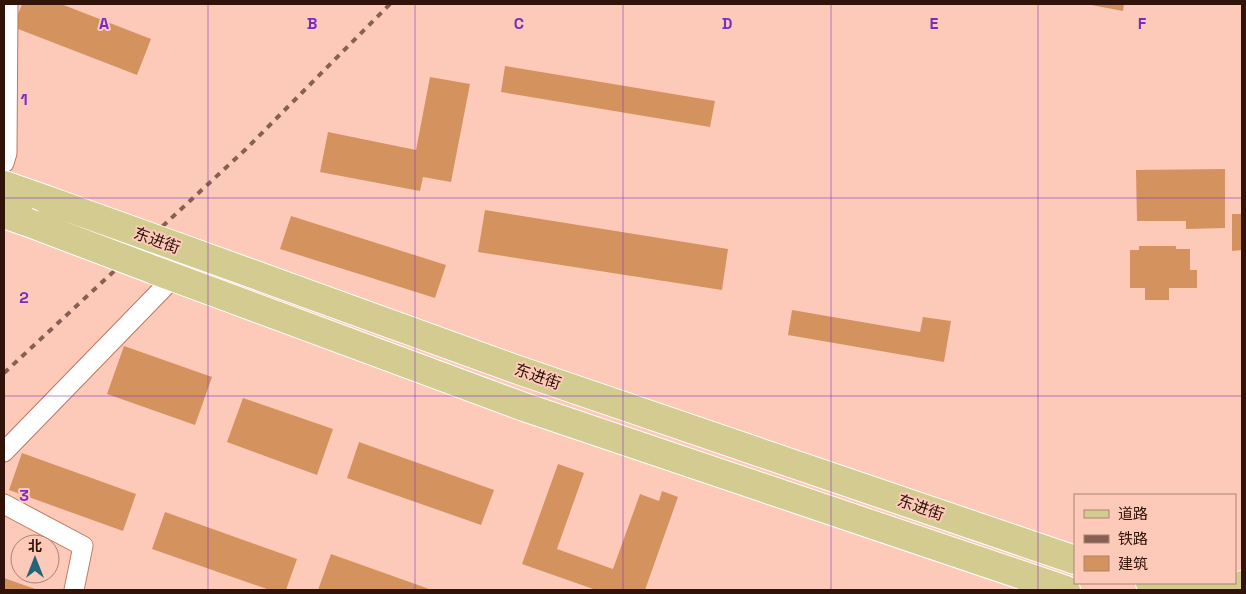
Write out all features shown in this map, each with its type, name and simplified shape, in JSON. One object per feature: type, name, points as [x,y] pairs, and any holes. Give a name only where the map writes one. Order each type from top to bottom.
[{"type":"main road","name":"东进街","points":[[4,185],[518,370],[1074,560]]},
{"type":"main road","name":"东进街","points":[[16,218],[524,407],[1066,590]]},
{"type":"main road","points":[[1166,584],[1229,588],[1242,585]]},
{"type":"street","points":[[4,163],[7,153],[8,4]]},
{"type":"street","points":[[4,452],[164,273]]},
{"type":"street","points":[[4,504],[83,546],[74,590]]},
{"type":"building","points":[[22,4],[61,4],[151,39],[137,75],[13,27]]},
{"type":"building","points":[[1086,4],[1124,4],[1123,11]]},
{"type":"building","points":[[505,66],[715,101],[710,127],[501,92]]},
{"type":"building","points":[[430,77],[470,84],[451,182],[423,177],[420,191],[320,172],[328,132],[416,150]]},
{"type":"building","points":[[1225,169],[1225,228],[1186,229],[1186,221],[1137,221],[1136,170]]},
{"type":"building","points":[[485,210],[728,249],[722,290],[478,252]]},
{"type":"building","points":[[1232,214],[1242,214],[1242,250],[1232,251]]},
{"type":"building","points":[[291,216],[446,265],[435,298],[280,249]]},
{"type":"building","points":[[1139,246],[1176,246],[1176,249],[1190,249],[1190,270],[1197,270],[1197,288],[1169,288],[1169,300],[1145,300],[1145,288],[1130,288],[1130,250],[1139,250]]},
{"type":"building","points":[[792,310],[920,332],[923,317],[951,321],[944,362],[788,335]]},
{"type":"building","points":[[124,346],[212,377],[195,425],[107,394]]},
{"type":"building","points":[[243,398],[333,429],[317,475],[227,442]]},
{"type":"building","points":[[359,442],[494,490],[481,525],[347,478]]},
{"type":"building","points":[[22,453],[136,494],[123,531],[9,490]]},
{"type":"building","points":[[558,464],[584,473],[557,549],[613,569],[640,494],[659,501],[662,491],[678,497],[645,590],[596,590],[522,564]]},
{"type":"building","points":[[165,512],[297,559],[286,590],[270,590],[152,549]]},
{"type":"building","points":[[331,554],[432,590],[318,590]]},
{"type":"building","points":[[4,578],[10,580],[10,584],[21,584],[38,590],[4,590]]},
{"type":"railway","points":[[4,373],[246,149],[390,4]]}]
